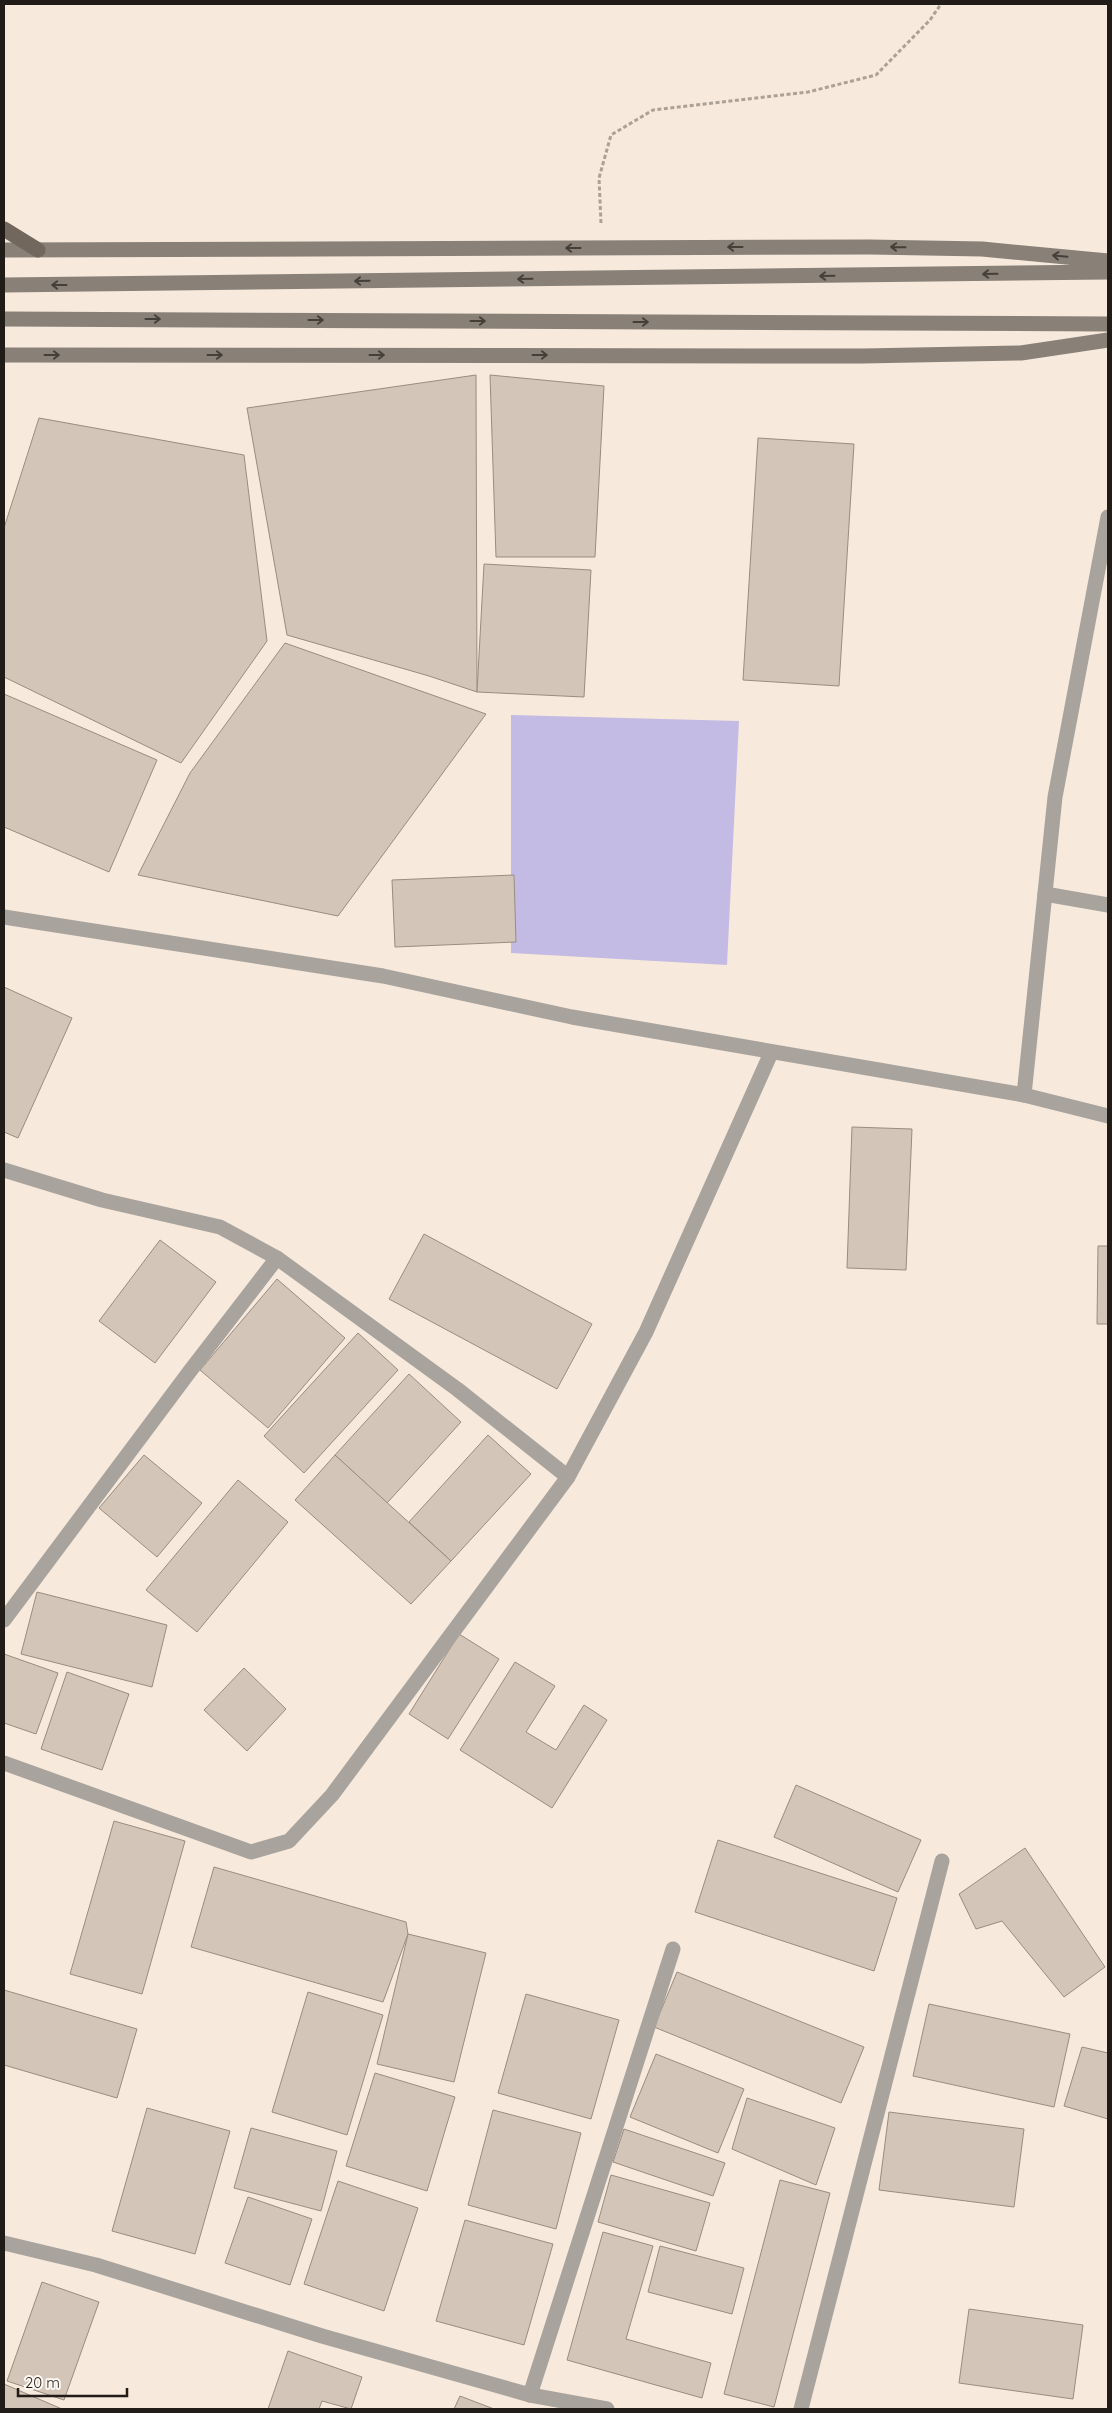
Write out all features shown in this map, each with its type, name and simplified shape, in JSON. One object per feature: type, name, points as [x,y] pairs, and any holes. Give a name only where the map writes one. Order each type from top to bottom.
[{"type":"main road","points":[[4,229],[38,250]]},
{"type":"main road","points":[[4,250],[870,247],[972,249],[1108,261]]},
{"type":"main road","points":[[4,285],[1108,272]]},
{"type":"main road","points":[[4,319],[1108,324]]},
{"type":"main road","points":[[4,355],[863,356],[1021,353],[1108,340]]},
{"type":"street","points":[[1024,1095],[1055,797],[1108,517]]},
{"type":"street","points":[[1045,894],[1108,905]]},
{"type":"street","points":[[4,917],[383,976],[572,1017],[771,1053],[1024,1095],[1108,1116]]},
{"type":"street","points":[[4,1763],[251,1852],[289,1840],[332,1795],[568,1478],[646,1332],[771,1053]]},
{"type":"street","points":[[4,1170],[102,1200],[220,1227],[277,1258],[457,1388],[568,1478]]},
{"type":"street","points":[[4,1620],[277,1258]]},
{"type":"street","points":[[800,2409],[942,1861]]},
{"type":"street","points":[[530,2395],[674,1949]]},
{"type":"street","points":[[4,2243],[96,2265],[322,2336],[530,2395],[607,2409]]},
{"type":"path","points":[[601,248],[599,178],[611,135],[653,110],[808,92],[876,75],[930,20],[941,4]]},
{"type":"shaded area","points":[[511,715],[739,721],[727,965],[511,953]]},
{"type":"building","points":[[476,375],[477,692],[429,676],[287,635],[247,408]]},
{"type":"building","points":[[490,375],[604,386],[595,557],[496,557]]},
{"type":"building","points":[[39,418],[244,455],[267,641],[181,763],[4,677],[4,528]]},
{"type":"building","points":[[758,438],[854,444],[839,686],[743,680]]},
{"type":"building","points":[[484,564],[591,570],[584,697],[477,692]]},
{"type":"building","points":[[285,643],[486,714],[338,916],[138,875],[190,773]]},
{"type":"building","points":[[4,694],[157,760],[109,872],[4,827]]},
{"type":"building","points":[[514,875],[516,942],[395,947],[392,880]]},
{"type":"building","points":[[4,987],[72,1018],[18,1138],[4,1132]]},
{"type":"building","points":[[852,1127],[912,1129],[906,1270],[847,1268]]},
{"type":"building","points":[[424,1234],[592,1324],[557,1389],[389,1299]]},
{"type":"building","points":[[160,1240],[216,1282],[155,1363],[99,1321]]},
{"type":"building","points":[[1098,1246],[1108,1246],[1108,1324],[1097,1324]]},
{"type":"building","points":[[277,1279],[345,1338],[268,1428],[200,1370]]},
{"type":"building","points":[[358,1333],[398,1370],[304,1473],[264,1436]]},
{"type":"building","points":[[409,1374],[461,1422],[387,1503],[335,1455]]},
{"type":"building","points":[[488,1435],[531,1474],[451,1561],[409,1522]]},
{"type":"building","points":[[144,1455],[202,1503],[157,1557],[99,1508]]},
{"type":"building","points":[[335,1455],[451,1561],[411,1604],[295,1500]]},
{"type":"building","points":[[238,1480],[288,1522],[197,1632],[146,1590]]},
{"type":"building","points":[[37,1592],[167,1625],[152,1687],[21,1654]]},
{"type":"building","points":[[459,1634],[499,1659],[448,1739],[409,1714]]},
{"type":"building","points":[[4,1654],[58,1673],[36,1734],[4,1723]]},
{"type":"building","points":[[515,1662],[555,1686],[526,1732],[556,1750],[584,1705],[607,1720],[552,1808],[460,1750]]},
{"type":"building","points":[[244,1668],[286,1709],[247,1751],[204,1710]]},
{"type":"building","points":[[67,1672],[129,1694],[102,1770],[41,1749]]},
{"type":"building","points":[[796,1785],[921,1840],[898,1892],[774,1837]]},
{"type":"building","points":[[114,1821],[185,1841],[142,1994],[70,1974]]},
{"type":"building","points":[[718,1840],[897,1898],[874,1971],[695,1912]]},
{"type":"building","points":[[1025,1848],[1105,1967],[1064,1997],[1002,1921],[976,1929],[959,1894]]},
{"type":"building","points":[[214,1867],[406,1922],[408,1934],[383,2002],[191,1947]]},
{"type":"building","points":[[408,1934],[486,1953],[454,2082],[377,2064]]},
{"type":"building","points":[[677,1972],[864,2047],[841,2103],[654,2027]]},
{"type":"building","points":[[4,1990],[137,2029],[117,2098],[4,2065]]},
{"type":"building","points":[[308,1992],[383,2015],[347,2135],[272,2112]]},
{"type":"building","points":[[526,1994],[619,2020],[591,2119],[498,2093]]},
{"type":"building","points":[[929,2004],[1070,2034],[1054,2107],[913,2076]]},
{"type":"building","points":[[1082,2047],[1108,2053],[1108,2119],[1064,2106]]},
{"type":"building","points":[[656,2054],[744,2089],[718,2153],[630,2117]]},
{"type":"building","points":[[375,2073],[455,2097],[427,2191],[346,2166]]},
{"type":"building","points":[[747,2098],[835,2128],[816,2185],[732,2149]]},
{"type":"building","points":[[147,2108],[230,2131],[195,2254],[112,2231]]},
{"type":"building","points":[[493,2110],[581,2133],[556,2229],[468,2205]]},
{"type":"building","points":[[889,2112],[1024,2129],[1014,2207],[879,2190]]},
{"type":"building","points":[[251,2128],[337,2151],[321,2211],[234,2188]]},
{"type":"building","points":[[624,2129],[725,2163],[713,2196],[613,2162]]},
{"type":"building","points":[[611,2175],[710,2203],[696,2251],[598,2222]]},
{"type":"building","points":[[780,2180],[830,2193],[774,2407],[724,2394]]},
{"type":"building","points":[[338,2181],[418,2208],[384,2311],[304,2284]]},
{"type":"building","points":[[248,2197],[312,2219],[290,2285],[225,2263]]},
{"type":"building","points":[[465,2220],[553,2244],[524,2345],[436,2321]]},
{"type":"building","points":[[603,2232],[653,2246],[626,2339],[711,2363],[702,2398],[567,2360]]},
{"type":"building","points":[[660,2246],[744,2268],[732,2314],[648,2292]]},
{"type":"building","points":[[42,2282],[99,2302],[64,2400],[7,2381]]},
{"type":"building","points":[[969,2309],[1083,2325],[1073,2399],[959,2383]]},
{"type":"building","points":[[288,2351],[362,2377],[351,2409],[322,2401],[319,2409],[268,2409]]},
{"type":"building","points":[[4,2384],[62,2409],[4,2409]]},
{"type":"building","points":[[460,2396],[494,2409],[454,2409]]}]
